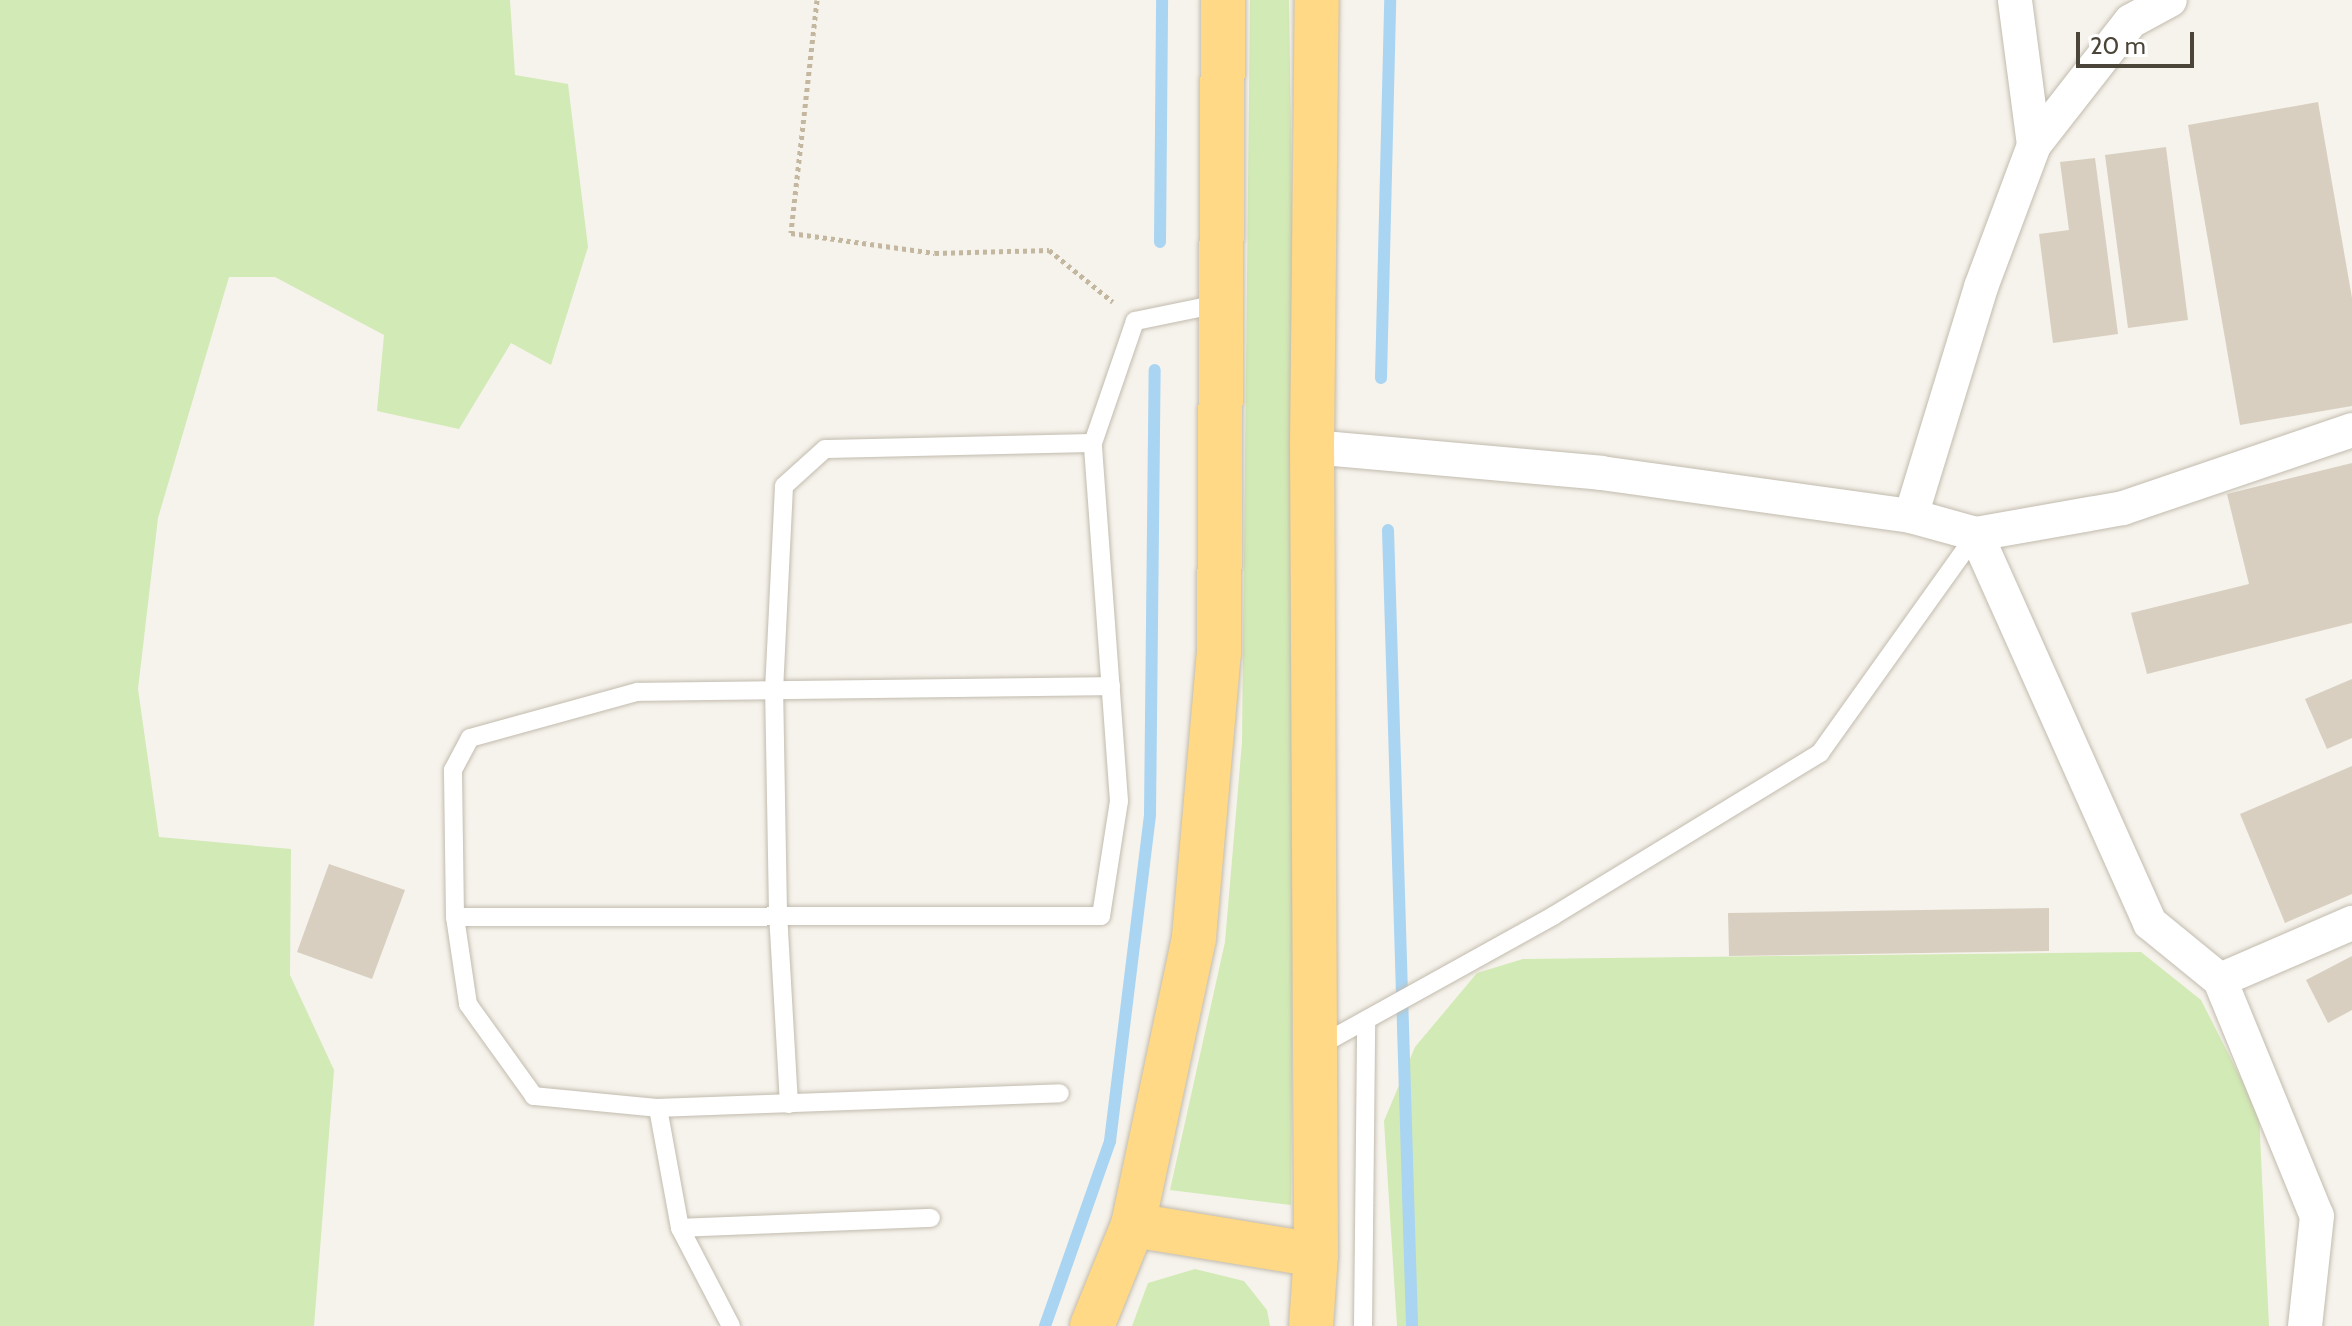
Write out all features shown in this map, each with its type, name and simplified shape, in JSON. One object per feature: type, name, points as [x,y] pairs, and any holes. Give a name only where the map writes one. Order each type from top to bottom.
[{"type":"highway","points":[[1092,1326],[1133,1225],[1194,937],[1219,653],[1218,304],[1223,0]]},
{"type":"highway","points":[[1311,1326],[1316,1255],[1312,447],[1317,0]]},
{"type":"highway","points":[[1133,1225],[1316,1255]]},
{"type":"street","points":[[2015,0],[2034,145]]},
{"type":"street","points":[[1911,516],[1981,287],[2034,145],[2131,21],[2170,0]]},
{"type":"street","points":[[1312,447],[1601,473],[1911,516],[1976,534],[2123,508],[2352,430]]},
{"type":"street","points":[[1976,534],[2150,923],[2220,980],[2317,1216],[2305,1326]]},
{"type":"street","points":[[2220,980],[2352,923]]},
{"type":"lane","points":[[455,917],[778,913],[1101,916],[1119,801],[1093,443],[1135,321],[1218,304]]},
{"type":"lane","points":[[789,1104],[778,913],[774,691],[784,486],[825,449],[1093,443]]},
{"type":"lane","points":[[1315,1049],[1553,916],[1820,753],[1976,534]]},
{"type":"lane","points":[[1060,1093],[658,1108],[534,1096],[468,1004],[455,917],[453,770],[470,738],[637,692],[1111,686]]},
{"type":"lane","points":[[1363,1326],[1366,1020]]},
{"type":"lane","points":[[658,1108],[680,1228],[731,1326]]},
{"type":"lane","points":[[680,1228],[931,1218]]},
{"type":"path","points":[[817,0],[791,233],[935,253],[1049,250],[1135,321]]},
{"type":"green space","points":[[0,0],[510,0],[515,75],[568,84],[588,247],[551,365],[511,343],[459,429],[377,411],[384,335],[275,277],[229,277],[158,518],[138,689],[159,837],[291,849],[290,975],[334,1070],[314,1326],[0,1326]]},
{"type":"green space","points":[[1250,0],[1289,0],[1296,481],[1291,1205],[1170,1190],[1225,942],[1242,742]]},
{"type":"green space","points":[[2141,952],[2201,1000],[2259,1114],[2269,1326],[1397,1326],[1384,1121],[1415,1047],[1477,973],[1523,959]]},
{"type":"green space","points":[[1195,1269],[1244,1281],[1267,1310],[1270,1326],[1132,1326],[1148,1283]]},
{"type":"building","points":[[2318,102],[2352,298],[2352,406],[2240,425],[2188,125]]},
{"type":"building","points":[[2166,147],[2188,320],[2128,328],[2105,155]]},
{"type":"building","points":[[2095,158],[2118,334],[2053,343],[2039,234],[2069,230],[2060,162]]},
{"type":"building","points":[[2352,463],[2352,623],[2147,674],[2131,613],[2249,584],[2227,494]]},
{"type":"building","points":[[2352,679],[2352,738],[2327,749],[2305,699]]},
{"type":"building","points":[[2352,766],[2352,894],[2285,923],[2240,814]]},
{"type":"building","points":[[329,864],[405,890],[372,979],[297,952]]},
{"type":"building","points":[[2049,908],[2049,951],[1729,956],[1728,913]]},
{"type":"building","points":[[2352,956],[2352,1010],[2328,1023],[2306,980]]},
{"type":"waterway","points":[[1160,242],[1162,0]]},
{"type":"waterway","points":[[1381,378],[1390,0]]},
{"type":"waterway","points":[[1045,1326],[1110,1141],[1150,814],[1155,370]]},
{"type":"waterway","points":[[1388,530],[1412,1326]]}]
